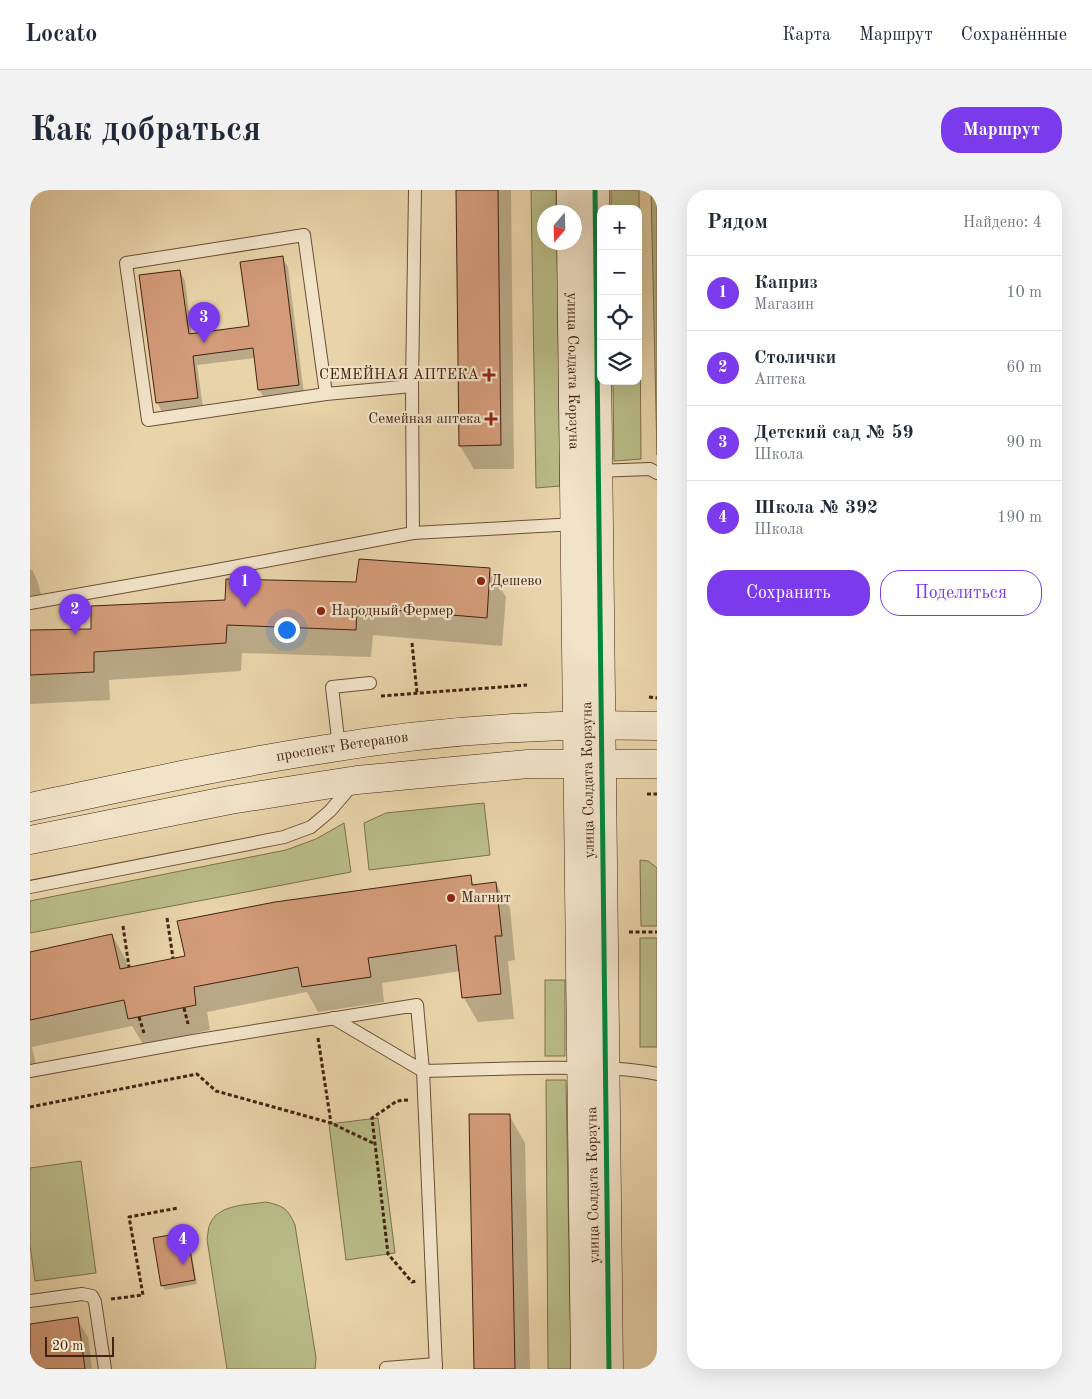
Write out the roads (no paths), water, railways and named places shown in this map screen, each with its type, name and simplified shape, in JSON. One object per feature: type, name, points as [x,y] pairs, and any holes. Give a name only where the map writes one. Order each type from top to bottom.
[{"type":"street","points":[[571,190],[571,205]]},
{"type":"street","name":"улица Солдата Корзуна","points":[[586,472],[595,190]]},
{"type":"street","name":"улица Солдата Корзуна","points":[[572,250],[586,472],[590,764],[593,1068],[585,1369]]},
{"type":"street","name":"проспект Ветеранов","points":[[30,807],[223,767],[339,747],[418,736],[528,728],[657,726]]},
{"type":"street","points":[[30,840],[230,800],[357,780],[528,764],[657,764]]},
{"type":"street","name":"улица Солдата Корзуна","points":[[593,1068],[609,1369]]},
{"type":"lane","points":[[413,533],[412,386],[415,190]]},
{"type":"lane","points":[[326,394],[304,235],[126,263],[148,420],[326,394],[412,386]]},
{"type":"lane","points":[[586,472],[655,470]]},
{"type":"lane","points":[[30,603],[212,572],[413,533],[587,524]]},
{"type":"lane","points":[[339,747],[332,687],[370,683]]},
{"type":"lane","points":[[30,887],[284,836],[311,827],[330,811],[357,780]]},
{"type":"lane","points":[[30,1071],[193,1041],[417,1005],[423,1072],[436,1366],[386,1368]]},
{"type":"lane","points":[[333,1018],[423,1072],[537,1067],[629,1069],[657,1074]]},
{"type":"lane","points":[[30,1300],[82,1294],[92,1296],[96,1302],[105,1369]]},
{"type":"place","name":"Детский сад № 59","points":[[204,343]]},
{"type":"place","name":"СЕМЕЙНАЯ АПТЕКА","points":[[489,375]]},
{"type":"place","name":"Семейная аптека","points":[[491,419]]},
{"type":"place","name":"Дешево","points":[[481,581]]},
{"type":"place","name":"Каприз","points":[[245,607]]},
{"type":"place","name":"Народный Фермер","points":[[321,611]]},
{"type":"place","name":"Столички","points":[[75,635]]},
{"type":"place","name":"Магнит","points":[[451,898]]},
{"type":"place","name":"Школа № 392","points":[[183,1265]]}]
